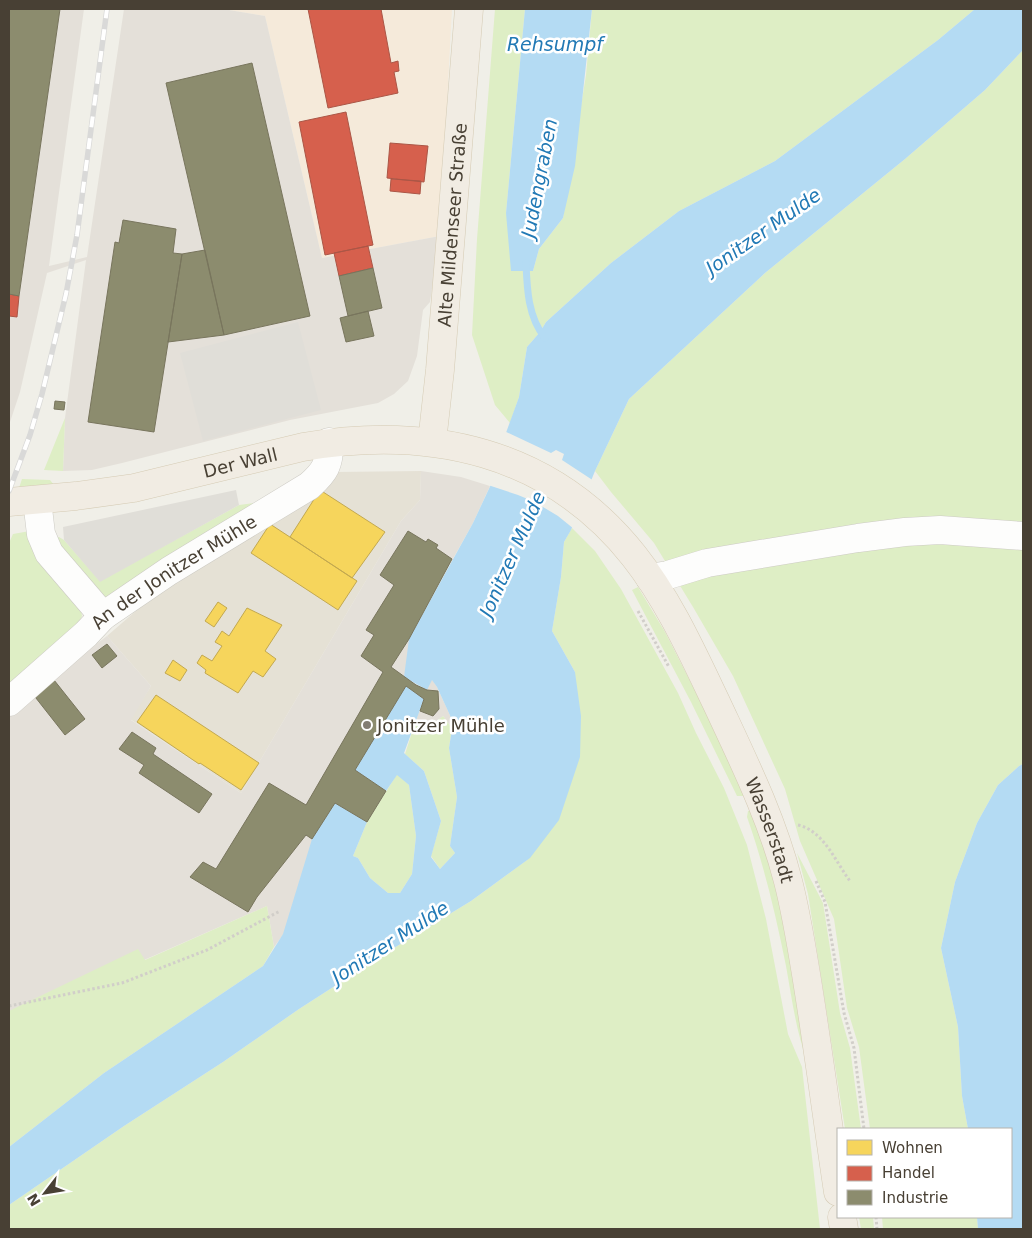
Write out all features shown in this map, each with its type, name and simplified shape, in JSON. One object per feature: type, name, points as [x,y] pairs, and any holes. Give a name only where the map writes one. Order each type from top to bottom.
[{"type":"main road","name":"Alte Mildenseer Straße","points":[[432,442],[440,370],[469,9]]},
{"type":"main road","name":"Der Wall","points":[[9,502],[134,488],[284,451],[329,442],[402,439],[432,442],[473,450],[535,474],[554,484],[592,512]]},
{"type":"main road","name":"Wasserstadt","points":[[592,512],[609,527],[650,578],[709,687],[773,827],[789,882],[799,934],[837,1185]]},
{"type":"street","name":"An der Jonitzer Mühle","points":[[9,702],[86,634],[103,616],[169,571],[309,486],[326,468],[330,453],[329,442]]},
{"type":"street","points":[[37,500],[41,534],[49,553],[103,616]]},
{"type":"street","points":[[650,578],[668,575],[707,563],[905,532],[940,530],[1023,536]]},
{"type":"path","points":[[635,606],[673,675]]},
{"type":"path","points":[[773,827],[791,824],[806,827],[824,841],[850,881]]},
{"type":"path","points":[[813,875],[825,902],[844,1014],[854,1048],[864,1128]]},
{"type":"path","points":[[9,1006],[122,983],[207,950],[280,911]]},
{"type":"shaded area","points":[[9,9],[84,9],[49,266],[87,257],[124,9],[223,9],[265,16],[322,258],[440,236],[430,302],[423,310],[417,356],[408,381],[394,394],[378,403],[290,420],[92,470],[63,471],[65,418],[86,260],[47,273],[20,392],[9,425]]},
{"type":"shaded area","points":[[223,9],[452,9],[440,236],[322,258],[265,16]]},
{"type":"shaded area","points":[[298,322],[321,410],[203,441],[180,353]]},
{"type":"shaded area","points":[[421,471],[420,500],[401,521],[241,793],[130,719],[151,686],[107,636],[174,578],[335,472]]},
{"type":"shaded area","points":[[421,471],[461,477],[490,486],[473,523],[418,621],[404,677],[426,690],[432,679],[453,722],[452,728],[443,716],[430,726],[416,720],[424,699],[414,693],[355,770],[386,791],[367,822],[274,947],[267,906],[9,1016],[9,717],[32,693],[107,636],[151,686],[131,720],[241,793],[401,521],[420,500]]},
{"type":"shaded area","points":[[236,490],[239,505],[100,582],[64,540],[63,527]]},
{"type":"green space","points":[[495,9],[525,9],[506,213],[527,271],[533,271],[539,249],[563,218],[586,75],[592,9],[975,9],[938,40],[775,161],[679,211],[611,263],[546,322],[527,347],[519,397],[510,423],[495,405],[472,335],[477,239]]},
{"type":"green space","points":[[1023,50],[1023,764],[998,785],[977,823],[955,882],[941,948],[958,1027],[962,1096],[968,1128],[870,1128],[859,1047],[847,1008],[834,919],[800,841],[785,789],[733,676],[693,607],[654,543],[595,471],[629,399],[765,273],[905,159],[985,90]]},
{"type":"green space","points":[[65,418],[63,471],[44,470]]},
{"type":"green space","points":[[22,479],[50,480],[55,486],[19,488]]},
{"type":"green space","points":[[275,500],[107,601],[54,539],[59,537],[64,540],[100,581],[239,505]]},
{"type":"green space","points":[[572,528],[595,551],[621,589],[678,693],[724,788],[747,845],[766,919],[788,1034],[802,1067],[820,1229],[9,1229],[9,1205],[299,1009],[471,901],[527,860],[575,672],[552,631],[561,577],[564,542]]},
{"type":"green space","points":[[30,531],[80,604],[82,616],[76,628],[9,690],[9,543],[13,534]]},
{"type":"green space","points":[[638,587],[665,632],[737,773],[746,794],[743,796],[737,796],[691,702],[632,590]]},
{"type":"green space","points":[[443,716],[452,728],[449,748],[457,797],[450,846],[455,853],[440,869],[431,856],[441,821],[424,771],[405,754],[416,720],[430,726]]},
{"type":"green space","points":[[397,774],[409,785],[416,836],[412,874],[400,893],[388,893],[370,878],[358,858],[353,856],[367,822]]},
{"type":"green space","points":[[753,809],[775,873],[808,1063],[797,1027],[769,891],[747,817],[748,811]]},
{"type":"green space","points":[[797,853],[823,903],[840,1013],[850,1048],[861,1128],[845,1128],[808,894]]},
{"type":"green space","points":[[267,906],[274,947],[263,966],[104,1073],[9,1147],[9,1011],[138,949],[145,960]]},
{"type":"green space","points":[[859,1218],[873,1218],[874,1229],[861,1229]]},
{"type":"green space","points":[[882,1218],[977,1218],[978,1229],[883,1229]]},
{"type":"water","name":"Rehsumpf","points":[[525,9],[592,9],[575,166],[563,218],[539,249],[533,271],[511,271],[506,213]]},
{"type":"water","name":"Jonitzer Mulde","points":[[975,9],[1023,9],[1023,50],[985,90],[905,159],[765,273],[629,399],[564,542],[561,577],[552,631],[575,672],[581,716],[580,757],[559,820],[530,858],[471,901],[299,1009],[9,1205],[9,1147],[104,1073],[263,966],[283,934],[312,839],[335,803],[367,822],[353,856],[358,858],[370,878],[388,893],[400,893],[412,874],[416,836],[409,785],[397,775],[386,791],[355,770],[406,686],[424,699],[404,753],[424,771],[441,821],[431,857],[440,869],[455,853],[450,846],[457,797],[449,748],[453,722],[432,680],[427,690],[404,677],[409,639],[473,523],[494,478],[503,441],[519,397],[527,347],[546,322],[611,263],[679,211],[775,161],[938,40]]},
{"type":"water","points":[[1023,764],[1023,1229],[978,1229],[977,1218],[1012,1218],[1012,1128],[968,1128],[962,1096],[958,1027],[941,948],[955,882],[977,823],[998,785]]},
{"type":"pier","points":[[504,431],[551,453],[556,450],[564,454],[562,460],[594,481],[574,529],[543,507],[537,510],[531,506],[530,500],[488,485],[492,477]]},
{"type":"building: Wohnen","points":[[320,490],[385,532],[352,578],[290,537]]},
{"type":"building: Wohnen","points":[[270,524],[357,581],[338,610],[251,553]]},
{"type":"building: Wohnen","points":[[218,602],[227,608],[214,627],[205,621]]},
{"type":"building: Wohnen","points":[[247,608],[282,625],[265,651],[276,659],[263,677],[253,671],[238,693],[205,673],[206,670],[197,663],[202,655],[212,661],[222,646],[215,642],[222,631],[229,636]]},
{"type":"building: Wohnen","points":[[173,660],[187,670],[180,681],[165,673]]},
{"type":"building: Wohnen","points":[[156,695],[259,763],[241,790],[137,722]]},
{"type":"building: Handel","points":[[308,9],[381,9],[391,63],[398,61],[399,71],[394,72],[398,93],[328,108]]},
{"type":"building: Handel","points":[[346,112],[373,245],[325,255],[299,122]]},
{"type":"building: Handel","points":[[390,143],[428,146],[424,182],[387,178]]},
{"type":"building: Handel","points":[[391,179],[421,181],[420,194],[390,191]]},
{"type":"building: Handel","points":[[368,246],[373,268],[339,276],[334,253]]},
{"type":"building: Handel","points":[[9,294],[19,296],[17,317],[9,316]]},
{"type":"building: Industrie","points":[[9,9],[60,9],[19,296],[9,294]]},
{"type":"building: Industrie","points":[[252,63],[310,316],[224,335],[166,83]]},
{"type":"building: Industrie","points":[[123,220],[176,229],[173,253],[182,254],[154,432],[88,422],[115,242],[119,243]]},
{"type":"building: Industrie","points":[[205,250],[224,335],[168,342],[182,254]]},
{"type":"building: Industrie","points":[[373,268],[382,308],[348,316],[339,276]]},
{"type":"building: Industrie","points":[[368,311],[374,336],[346,342],[340,318]]},
{"type":"building: Industrie","points":[[55,401],[65,402],[64,410],[54,409]]},
{"type":"building: Industrie","name":"Jonitzer Mühle","points":[[408,531],[426,542],[428,539],[438,545],[436,548],[452,559],[409,639],[391,667],[416,685],[427,690],[438,691],[439,709],[433,716],[420,711],[424,699],[406,686],[355,770],[386,791],[367,822],[335,803],[312,839],[306,835],[257,897],[248,912],[190,877],[203,862],[216,869],[269,783],[306,805],[383,672],[361,656],[374,635],[366,630],[394,585],[380,575]]},
{"type":"building: Industrie","points":[[107,644],[117,656],[102,668],[92,655]]},
{"type":"building: Industrie","points":[[54,680],[85,719],[65,735],[32,693]]},
{"type":"building: Industrie","points":[[132,732],[156,748],[153,754],[212,794],[199,813],[139,773],[144,765],[119,749]]},
{"type":"waterway","name":"Judengraben","points":[[526,263],[528,293],[532,312],[539,330],[545,338]]},
{"type":"railway","points":[[9,491],[30,435],[42,394],[66,294],[77,235],[107,9]]},
{"type":"place","name":"Jonitzer Mühle","points":[[367,725]]}]
